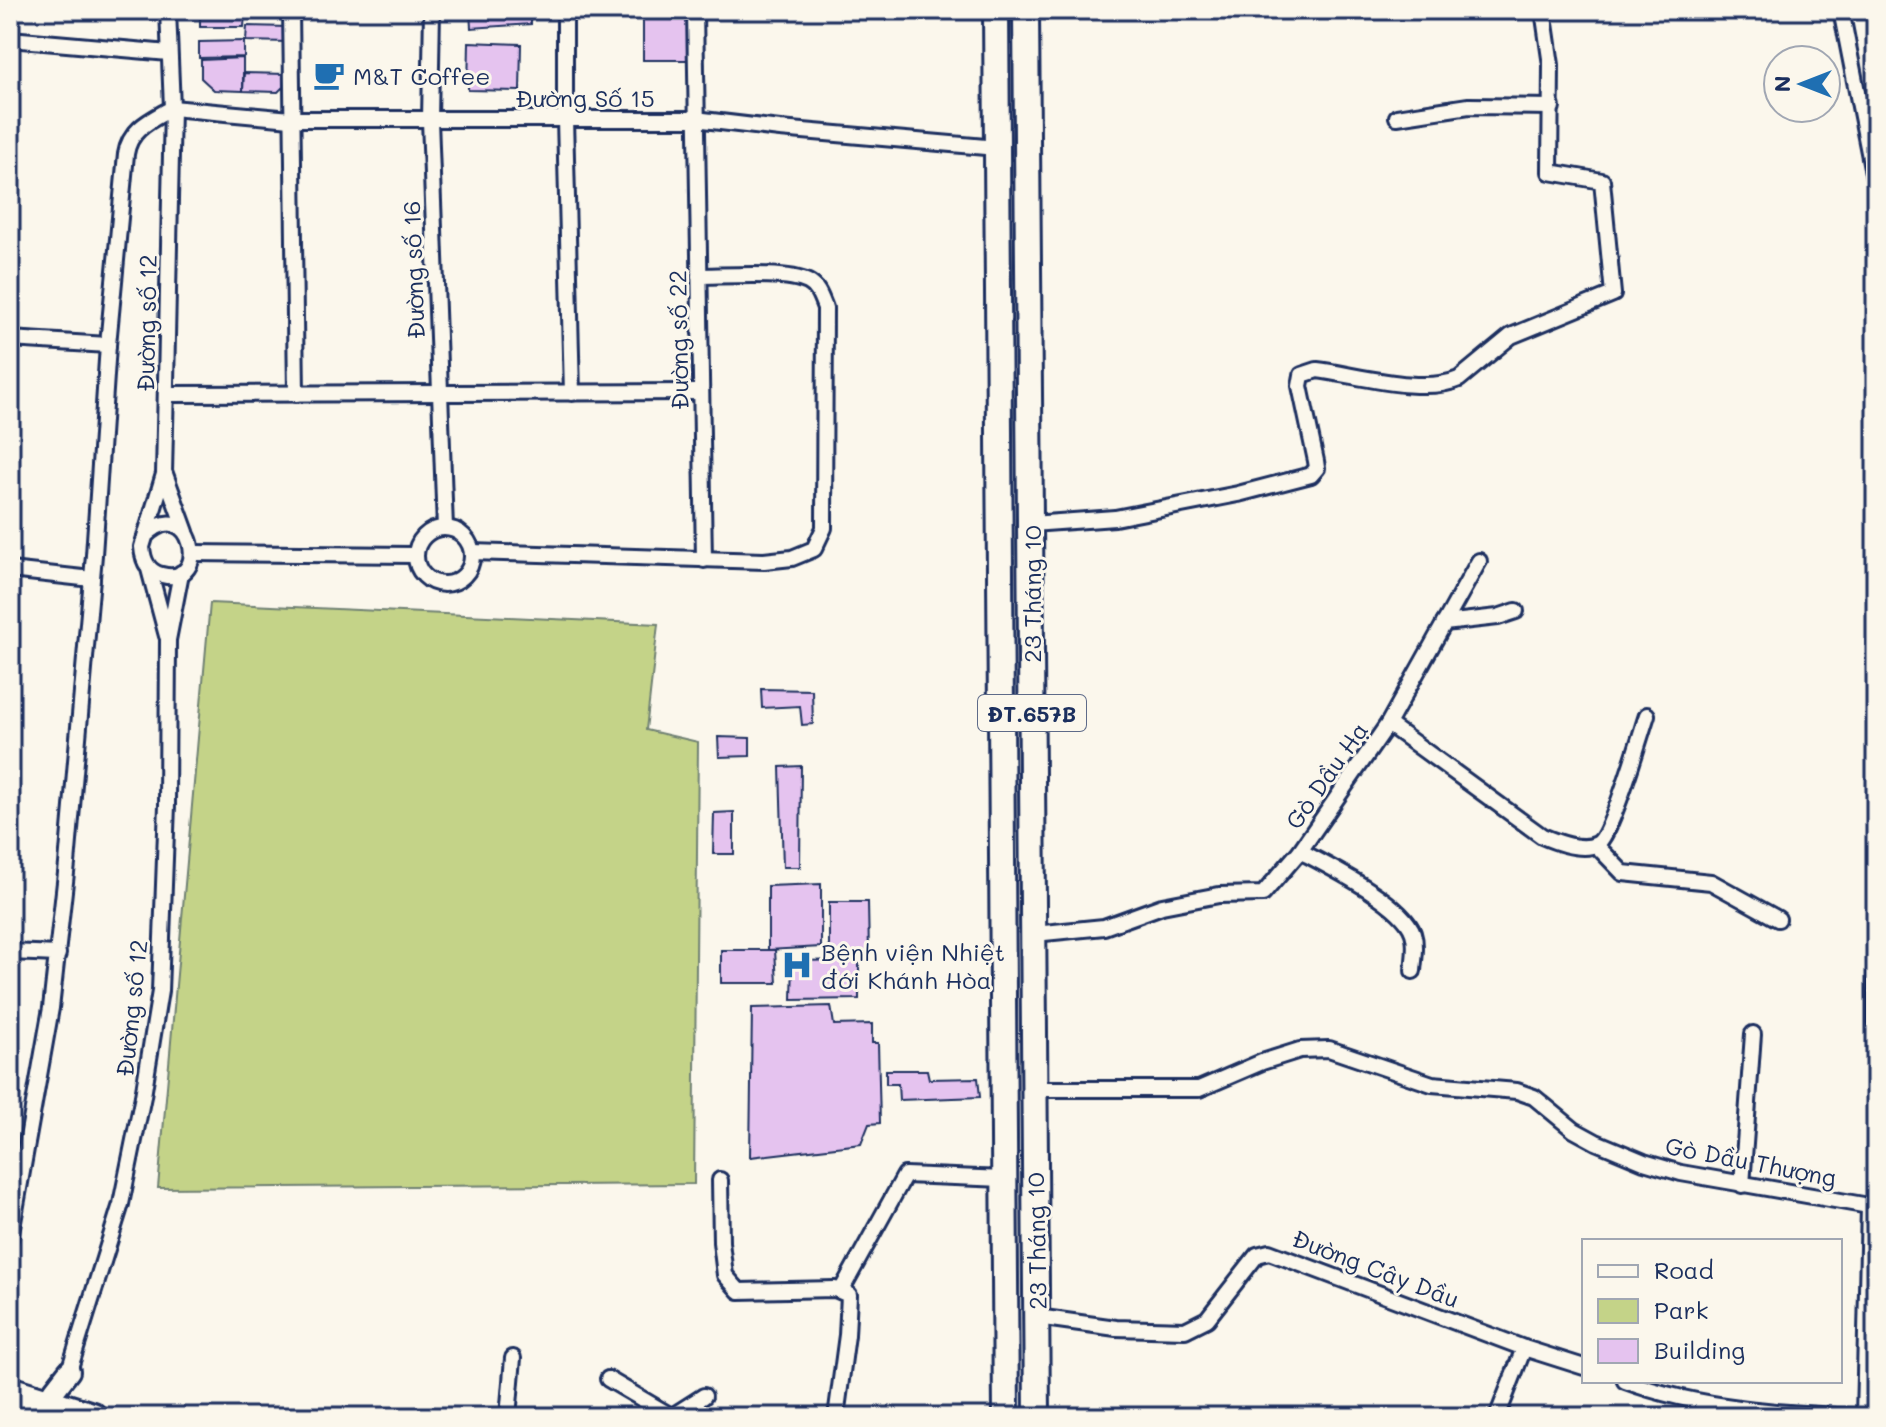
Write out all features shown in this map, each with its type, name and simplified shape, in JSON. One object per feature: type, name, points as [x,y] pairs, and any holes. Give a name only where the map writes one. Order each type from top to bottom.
[{"type":"highway","points":[[10,1391],[62,1412]]},
{"type":"main road","name":"23 Tháng 10","points":[[996,10],[1006,1417]]},
{"type":"main road","name":"23 Tháng 10","points":[[1026,10],[1037,1417]]},
{"type":"main road","points":[[62,1412],[69,1371]]},
{"type":"street","points":[[10,1239],[38,1089],[58,954],[127,147],[137,129],[172,108],[168,10]]},
{"type":"street","points":[[291,10],[296,394]]},
{"type":"street","name":"Đường số 16","points":[[432,10],[430,120],[445,528]]},
{"type":"street","points":[[565,10],[572,393]]},
{"type":"street","points":[[695,10],[695,119]]},
{"type":"street","points":[[1031,524],[1115,518],[1251,491],[1311,475],[1317,468],[1300,386],[1302,375],[1307,371],[1424,384],[1449,383],[1459,379],[1511,336],[1613,294],[1602,181],[1550,172],[1551,65],[1543,10]]},
{"type":"street","points":[[1841,10],[1876,188]]},
{"type":"street","points":[[10,39],[169,53]]},
{"type":"street","points":[[1397,117],[1469,106],[1552,107]]},
{"type":"street","name":"Đường Số 15","points":[[172,108],[291,119],[695,119],[997,148]]},
{"type":"street","name":"Đường số 12","points":[[145,536],[164,474],[172,108]]},
{"type":"street","name":"Đường số 22","points":[[695,119],[704,560]]},
{"type":"street","points":[[472,552],[764,561],[792,558],[814,549],[824,528],[825,308],[819,292],[808,282],[787,277],[699,276]]},
{"type":"street","points":[[10,339],[108,345]]},
{"type":"street","points":[[166,394],[701,392]]},
{"type":"street","points":[[164,474],[192,542],[193,553],[181,573],[159,575],[149,569],[143,559],[145,536],[165,524],[186,532]]},
{"type":"street","points":[[445,528],[463,535],[472,552],[469,571],[463,578],[445,585],[427,580],[415,555],[417,546],[428,533],[445,528]]},
{"type":"street","points":[[193,553],[415,555]]},
{"type":"street","points":[[1388,724],[1479,561]]},
{"type":"street","name":"Đường số 12","points":[[149,569],[168,640]]},
{"type":"street","points":[[10,570],[92,579]]},
{"type":"street","name":"Đường số 12","points":[[69,1371],[121,1204],[160,991],[167,805],[168,640],[181,573]]},
{"type":"street","points":[[1444,623],[1498,617],[1516,611]]},
{"type":"street","points":[[1647,715],[1613,817],[1601,842],[1596,845],[1623,873],[1711,882],[1778,919]]},
{"type":"street","name":"Gò Dầu Hạ","points":[[1034,934],[1104,927],[1162,906],[1219,895],[1263,894],[1300,851],[1388,724],[1535,832],[1562,843],[1596,845]]},
{"type":"street","points":[[1300,851],[1364,887],[1401,914],[1414,936],[1413,971]]},
{"type":"street","points":[[10,952],[58,954]]},
{"type":"street","points":[[1876,955],[1876,1023]]},
{"type":"street","points":[[1742,1185],[1753,1034]]},
{"type":"street","name":"Gò Dầu Thượng","points":[[1034,1089],[1199,1089],[1262,1062],[1300,1050],[1329,1049],[1432,1084],[1517,1091],[1534,1097],[1574,1130],[1620,1152],[1681,1173],[1872,1204]]},
{"type":"street","points":[[841,1291],[905,1175],[1004,1179]]},
{"type":"street","points":[[720,1180],[725,1275],[739,1291],[835,1289],[849,1295],[836,1417]]},
{"type":"street","points":[[1631,1383],[1653,1391],[1756,1409],[1864,1417],[1870,1377],[1872,1204]]},
{"type":"street","name":"Đường Cây Dầu","points":[[1037,1317],[1116,1328],[1185,1330],[1207,1319],[1257,1255],[1269,1252],[1524,1348],[1582,1366]]},
{"type":"street","points":[[1497,1417],[1524,1348]]},
{"type":"street","points":[[508,1417],[513,1358]]},
{"type":"street","points":[[608,1379],[671,1416],[704,1396]]},
{"type":"green space","points":[[210,603],[658,624],[646,730],[698,742],[694,1184],[158,1188]]},
{"type":"building","points":[[531,10],[531,24],[471,28],[470,11]]},
{"type":"building","points":[[200,12],[245,13],[244,27],[200,27]]},
{"type":"building","points":[[643,14],[690,14],[691,60],[643,60]]},
{"type":"building","points":[[247,26],[288,27],[288,42],[246,41]]},
{"type":"building","points":[[244,41],[244,57],[199,58],[199,42]]},
{"type":"building","points":[[469,42],[521,44],[520,91],[468,90]]},
{"type":"building","points":[[243,58],[243,91],[214,90],[201,78],[201,60]]},
{"type":"building","points":[[244,73],[286,74],[287,83],[278,92],[243,91]]},
{"type":"building","points":[[761,689],[812,690],[813,724],[802,725],[800,706],[762,708]]},
{"type":"building","points":[[718,737],[750,738],[750,756],[719,757]]},
{"type":"building","points":[[801,766],[800,867],[783,867],[780,767]]},
{"type":"building","points":[[734,812],[734,854],[713,854],[714,813]]},
{"type":"building","points":[[821,884],[821,947],[768,950],[768,886]]},
{"type":"building","points":[[829,902],[868,902],[869,955],[829,957]]},
{"type":"building","points":[[721,950],[775,950],[777,983],[721,983]]},
{"type":"building","points":[[859,960],[859,999],[792,1000],[793,961]]},
{"type":"building","points":[[831,1006],[834,1025],[872,1024],[872,1043],[878,1043],[880,1123],[869,1124],[861,1144],[750,1157],[752,1008]]},
{"type":"building","points":[[886,1070],[927,1070],[929,1079],[978,1078],[980,1097],[899,1100],[898,1084],[886,1084]]},
{"type":"place","name":"M&T Coffee","points":[[329,75]]},
{"type":"place","name":"Bệnh viện Nhiệt đới Khánh Hòa","points":[[797,965]]}]
